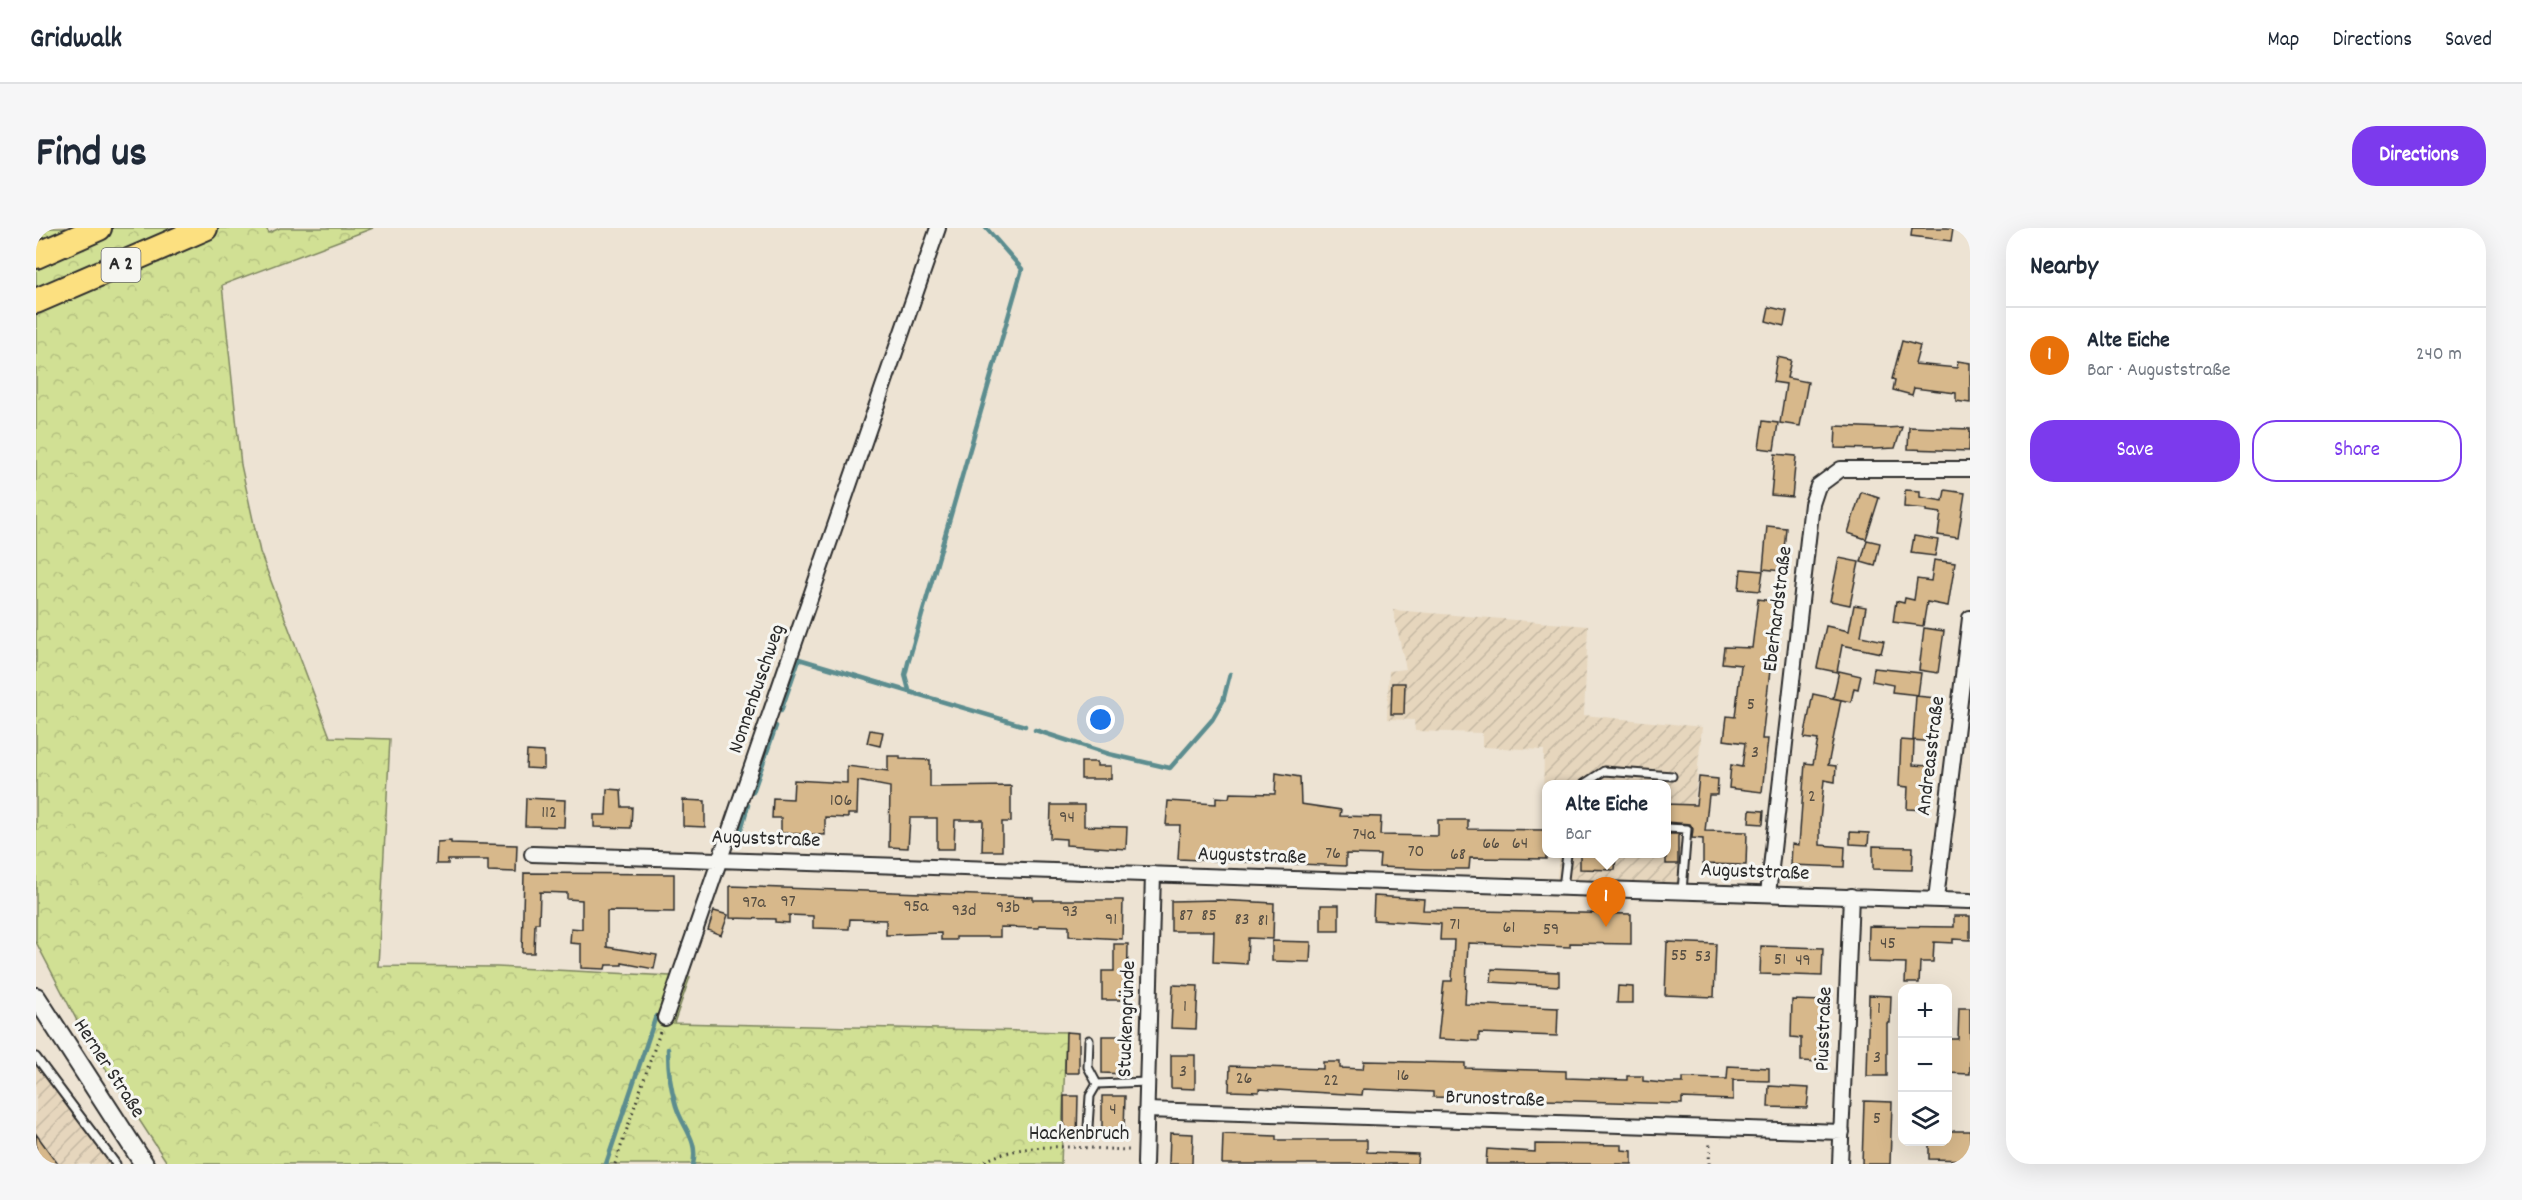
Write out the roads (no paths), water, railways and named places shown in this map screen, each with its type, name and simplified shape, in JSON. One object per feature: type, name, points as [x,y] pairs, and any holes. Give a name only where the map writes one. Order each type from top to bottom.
[{"type":"highway","name":"A 2","points":[[36,256],[99,228]]},
{"type":"highway","name":"A 2","points":[[36,301],[205,228]]},
{"type":"main road","name":"Herner Straße","points":[[36,997],[144,1164]]},
{"type":"street","name":"Nonnenbuschweg","points":[[665,1018],[938,228]]},
{"type":"street","name":"Eberhardstraße","points":[[1768,894],[1812,504],[1818,486],[1841,469],[1970,469]]},
{"type":"street","name":"Andreasstraße","points":[[1936,899],[1970,618]]},
{"type":"street","name":"Auguststraße","points":[[532,854],[1970,901]]},
{"type":"street","name":"Stuckengründe","points":[[1145,1157],[1153,874]]},
{"type":"street","name":"Piusstraße","points":[[1840,1164],[1851,896]]},
{"type":"street","name":"Brunostraße","points":[[1146,1110],[1842,1132]]},
{"type":"lane","points":[[1590,780],[1604,771],[1672,776]]},
{"type":"lane","points":[[1671,828],[1687,829],[1682,891]]},
{"type":"lane","points":[[1563,888],[1567,858]]},
{"type":"lane","points":[[1089,1040],[1088,1066],[1097,1084]]},
{"type":"lane","points":[[36,1056],[116,1164]]},
{"type":"lane","points":[[1097,1084],[1147,1082]]},
{"type":"lane","points":[[1088,1127],[1090,1096],[1097,1084]]},
{"type":"waterway","points":[[909,690],[905,675],[908,663],[1022,269],[986,228]]},
{"type":"waterway","points":[[781,711],[799,659],[1025,726]]},
{"type":"waterway","points":[[1035,730],[1109,754],[1170,768],[1212,720],[1223,701],[1230,674]]},
{"type":"waterway","points":[[753,792],[776,726]]},
{"type":"waterway","points":[[737,844],[748,805]]},
{"type":"waterway","points":[[606,1164],[656,1016]]},
{"type":"waterway","points":[[668,1049],[672,1092],[679,1114],[692,1141],[693,1164]]},
{"type":"place","name":"Alte Eiche","points":[[1606,927]]}]
